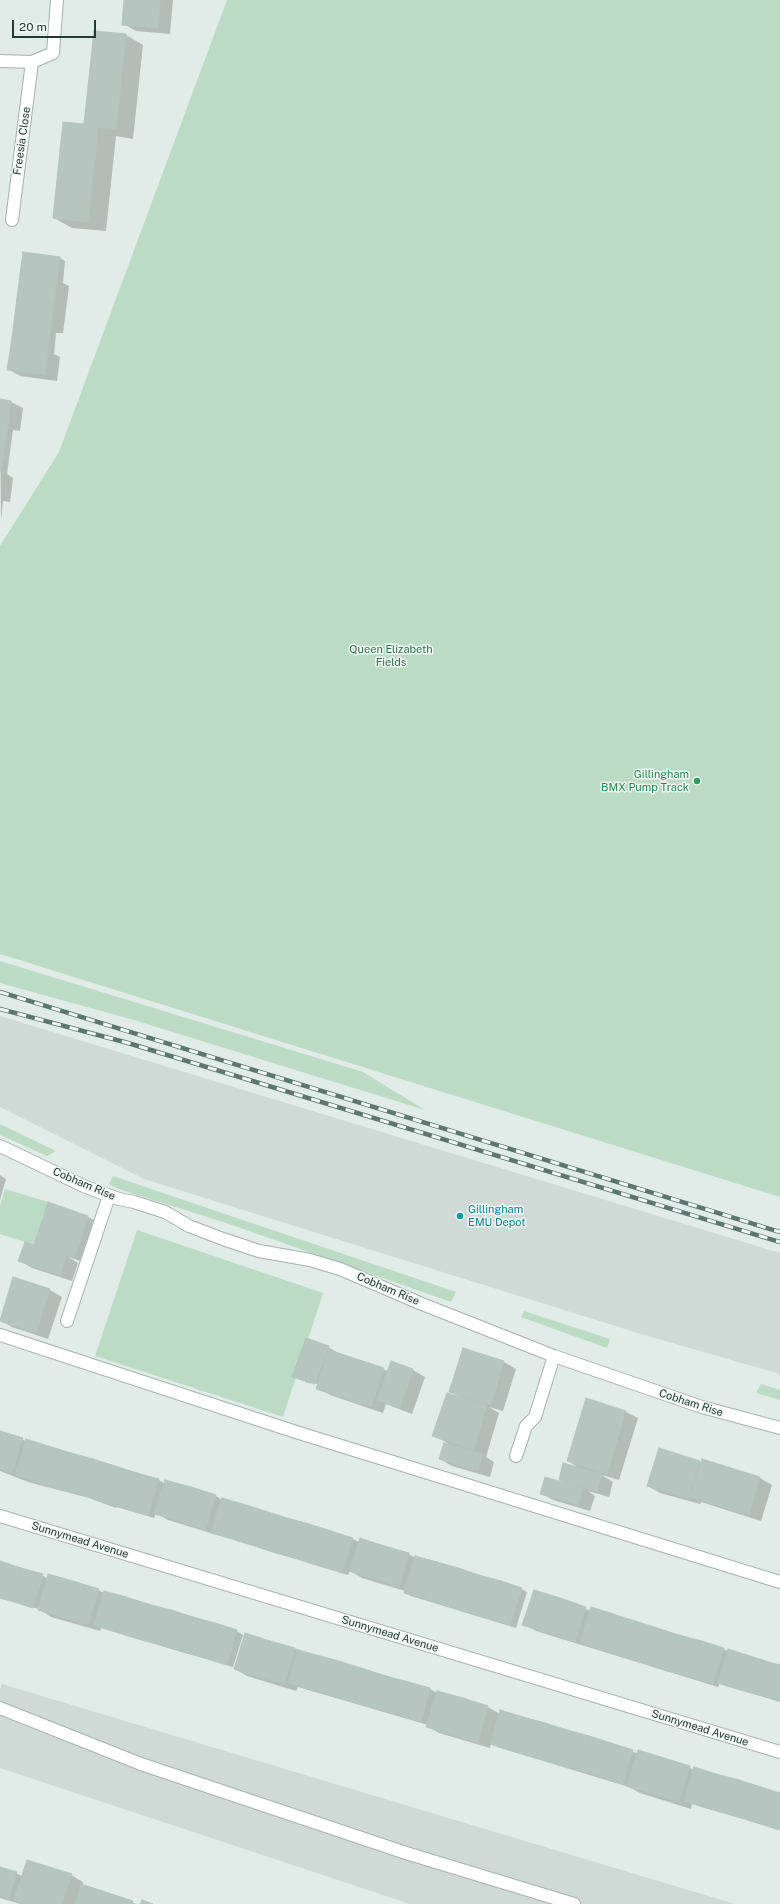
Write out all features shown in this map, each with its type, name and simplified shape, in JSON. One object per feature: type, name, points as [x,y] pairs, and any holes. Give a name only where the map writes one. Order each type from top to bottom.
[{"type":"street","points":[[0,61],[32,62],[53,53],[57,0]]},
{"type":"street","name":"Freesia Close","points":[[12,220],[32,62]]},
{"type":"street","name":"Cobham Rise","points":[[0,1146],[75,1182],[109,1196],[165,1212],[191,1227],[249,1248],[310,1260],[340,1269],[422,1304],[554,1356],[702,1407],[780,1428]]},
{"type":"street","points":[[67,1321],[109,1196]]},
{"type":"street","points":[[0,1335],[296,1432],[780,1582]]},
{"type":"street","points":[[516,1456],[526,1426],[535,1417],[554,1356]]},
{"type":"street","name":"Sunnymead Avenue","points":[[0,1516],[780,1752]]},
{"type":"street","points":[[0,1708],[141,1764],[406,1854],[574,1904]]},
{"type":"shaded area","name":"Gillingham EMU Depot","points":[[0,1016],[780,1253],[780,1374],[641,1334],[144,1179],[0,1107]]},
{"type":"shaded area","points":[[2,1684],[735,1904],[410,1904],[0,1768],[0,1690]]},
{"type":"green space","name":"Queen Elizabeth Fields","points":[[227,0],[780,0],[780,1197],[0,954],[0,546],[59,452]]},
{"type":"green space","points":[[0,961],[363,1072],[425,1110],[134,1020],[0,983]]},
{"type":"green space","points":[[0,1124],[56,1151],[47,1156],[0,1135]]},
{"type":"green space","points":[[113,1176],[456,1292],[451,1302],[232,1225],[119,1189],[109,1184]]},
{"type":"green space","points":[[5,1189],[48,1202],[34,1245],[0,1234],[0,1206]]},
{"type":"green space","points":[[137,1230],[323,1293],[283,1417],[95,1356]]},
{"type":"green space","points":[[524,1311],[610,1339],[607,1348],[521,1317]]},
{"type":"green space","points":[[761,1384],[780,1390],[780,1400],[756,1393]]},
{"type":"building","points":[[124,0],[160,0],[158,28],[122,25]]},
{"type":"building","points":[[94,31],[126,34],[116,129],[98,127],[88,222],[53,218],[63,122],[84,124]]},
{"type":"building","points":[[23,252],[60,257],[57,278],[20,274]]},
{"type":"building","points":[[20,274],[57,278],[54,303],[17,298]]},
{"type":"building","points":[[17,298],[54,303],[51,327],[14,322]]},
{"type":"building","points":[[14,322],[51,327],[48,350],[11,345]]},
{"type":"building","points":[[11,345],[48,350],[45,375],[7,370]]},
{"type":"building","points":[[0,399],[11,401],[8,425],[0,424]]},
{"type":"building","points":[[0,424],[8,425],[5,449],[0,448]]},
{"type":"building","points":[[0,448],[5,449],[1,470],[0,470]]},
{"type":"building","points":[[48,1202],[88,1216],[80,1241],[40,1227]]},
{"type":"building","points":[[40,1227],[80,1241],[74,1258],[34,1245]]},
{"type":"building","points":[[25,1242],[66,1256],[60,1275],[18,1261]]},
{"type":"building","points":[[13,1277],[50,1289],[36,1333],[0,1321]]},
{"type":"building","points":[[306,1338],[329,1346],[315,1384],[292,1377]]},
{"type":"building","points":[[463,1348],[504,1361],[491,1405],[449,1392]]},
{"type":"building","points":[[329,1350],[384,1368],[371,1407],[316,1389]]},
{"type":"building","points":[[391,1361],[413,1369],[400,1408],[377,1400]]},
{"type":"building","points":[[447,1393],[487,1405],[474,1450],[432,1436]]},
{"type":"building","points":[[586,1398],[626,1411],[607,1474],[567,1461]]},
{"type":"building","points":[[0,1431],[23,1438],[12,1473],[0,1469]]},
{"type":"building","points":[[26,1439],[48,1446],[37,1482],[15,1475]]},
{"type":"building","points":[[444,1443],[483,1454],[478,1471],[439,1459]]},
{"type":"building","points":[[48,1446],[71,1453],[59,1489],[37,1482]]},
{"type":"building","points":[[659,1448],[700,1461],[688,1498],[647,1486]]},
{"type":"building","points":[[71,1453],[93,1459],[82,1495],[59,1489]]},
{"type":"building","points":[[93,1459],[115,1466],[104,1502],[82,1495]]},
{"type":"building","points":[[702,1459],[760,1477],[749,1515],[690,1497]]},
{"type":"building","points":[[563,1463],[602,1474],[597,1491],[559,1480]]},
{"type":"building","points":[[115,1466],[137,1473],[126,1509],[104,1502]]},
{"type":"building","points":[[137,1473],[159,1479],[148,1515],[126,1509]]},
{"type":"building","points":[[545,1477],[583,1488],[578,1505],[540,1494]]},
{"type":"building","points":[[165,1480],[191,1487],[180,1521],[154,1514]]},
{"type":"building","points":[[191,1487],[216,1495],[205,1530],[180,1521]]},
{"type":"building","points":[[222,1498],[243,1504],[233,1539],[211,1533]]},
{"type":"building","points":[[243,1504],[265,1511],[255,1546],[233,1539]]},
{"type":"building","points":[[265,1511],[287,1518],[276,1553],[255,1546]]},
{"type":"building","points":[[287,1518],[309,1524],[298,1559],[276,1553]]},
{"type":"building","points":[[309,1524],[331,1531],[320,1566],[298,1559]]},
{"type":"building","points":[[331,1531],[353,1538],[342,1573],[320,1566]]},
{"type":"building","points":[[360,1538],[384,1546],[374,1579],[349,1571]]},
{"type":"building","points":[[384,1546],[409,1553],[399,1587],[374,1579]]},
{"type":"building","points":[[415,1556],[437,1562],[425,1599],[404,1593]]},
{"type":"building","points":[[0,1561],[21,1568],[11,1601],[0,1598]]},
{"type":"building","points":[[437,1562],[458,1568],[447,1606],[425,1599]]},
{"type":"building","points":[[21,1568],[43,1574],[33,1608],[11,1601]]},
{"type":"building","points":[[458,1568],[479,1575],[468,1612],[447,1606]]},
{"type":"building","points":[[48,1574],[73,1581],[63,1617],[38,1610]]},
{"type":"building","points":[[479,1575],[501,1581],[489,1619],[468,1612]]},
{"type":"building","points":[[73,1581],[99,1589],[88,1625],[63,1617]]},
{"type":"building","points":[[501,1581],[522,1588],[510,1625],[489,1619]]},
{"type":"building","points":[[534,1590],[560,1598],[548,1633],[522,1625]]},
{"type":"building","points":[[104,1591],[126,1597],[116,1632],[94,1625]]},
{"type":"building","points":[[126,1597],[148,1604],[138,1639],[116,1632]]},
{"type":"building","points":[[560,1598],[586,1607],[575,1642],[548,1633]]},
{"type":"building","points":[[148,1604],[171,1610],[160,1645],[138,1639]]},
{"type":"building","points":[[591,1607],[613,1614],[602,1650],[580,1643]]},
{"type":"building","points":[[171,1610],[193,1617],[183,1652],[160,1645]]},
{"type":"building","points":[[613,1614],[635,1621],[624,1657],[602,1650]]},
{"type":"building","points":[[193,1617],[215,1623],[205,1658],[183,1652]]},
{"type":"building","points":[[635,1621],[657,1628],[646,1664],[624,1657]]},
{"type":"building","points":[[215,1623],[237,1630],[227,1665],[205,1658]]},
{"type":"building","points":[[657,1628],[679,1635],[668,1671],[646,1664]]},
{"type":"building","points":[[245,1633],[270,1641],[259,1677],[234,1669]]},
{"type":"building","points":[[679,1635],[701,1641],[691,1677],[668,1671]]},
{"type":"building","points":[[270,1641],[295,1648],[284,1684],[259,1677]]},
{"type":"building","points":[[701,1641],[724,1648],[713,1684],[691,1677]]},
{"type":"building","points":[[728,1649],[750,1656],[740,1690],[718,1683]]},
{"type":"building","points":[[298,1650],[320,1656],[310,1690],[288,1683]]},
{"type":"building","points":[[320,1656],[342,1662],[332,1696],[310,1690]]},
{"type":"building","points":[[750,1656],[772,1663],[762,1696],[740,1690]]},
{"type":"building","points":[[342,1662],[364,1669],[355,1702],[332,1696]]},
{"type":"building","points":[[772,1663],[780,1665],[780,1701],[762,1696]]},
{"type":"building","points":[[364,1669],[386,1676],[377,1709],[355,1702]]},
{"type":"building","points":[[386,1676],[408,1682],[399,1715],[377,1709]]},
{"type":"building","points":[[408,1682],[430,1688],[421,1722],[399,1715]]},
{"type":"building","points":[[437,1691],[463,1698],[452,1735],[426,1727]]},
{"type":"building","points":[[463,1698],[488,1706],[478,1742],[452,1735]]},
{"type":"building","points":[[500,1710],[523,1717],[512,1751],[490,1744]]},
{"type":"building","points":[[523,1717],[545,1723],[534,1757],[512,1751]]},
{"type":"building","points":[[545,1723],[567,1730],[556,1764],[534,1757]]},
{"type":"building","points":[[567,1730],[589,1736],[578,1770],[556,1764]]},
{"type":"building","points":[[589,1736],[611,1743],[601,1777],[578,1770]]},
{"type":"building","points":[[611,1743],[633,1750],[623,1784],[601,1777]]},
{"type":"building","points":[[638,1750],[664,1758],[653,1794],[627,1786]]},
{"type":"building","points":[[664,1758],[690,1766],[679,1802],[653,1794]]},
{"type":"building","points":[[694,1767],[716,1774],[706,1808],[684,1801]]},
{"type":"building","points":[[716,1774],[739,1780],[729,1814],[706,1808]]},
{"type":"building","points":[[739,1780],[761,1787],[751,1821],[729,1814]]},
{"type":"building","points":[[761,1787],[780,1793],[780,1805],[773,1828],[751,1821]]},
{"type":"building","points":[[780,1805],[780,1830],[773,1828]]},
{"type":"building","points":[[27,1860],[72,1874],[62,1904],[26,1904],[14,1900]]},
{"type":"building","points":[[0,1867],[17,1872],[9,1898],[0,1895]]},
{"type":"building","points":[[81,1884],[133,1901],[132,1904],[75,1904]]},
{"type":"building","points":[[142,1900],[153,1904],[140,1904]]},
{"type":"railway","points":[[0,992],[780,1232]]},
{"type":"railway","points":[[0,1009],[128,1043],[780,1242]]},
{"type":"place","name":"Gillingham BMX Pump Track","points":[[697,781]]},
{"type":"place","name":"Gillingham EMU Depot","points":[[460,1216]]}]
